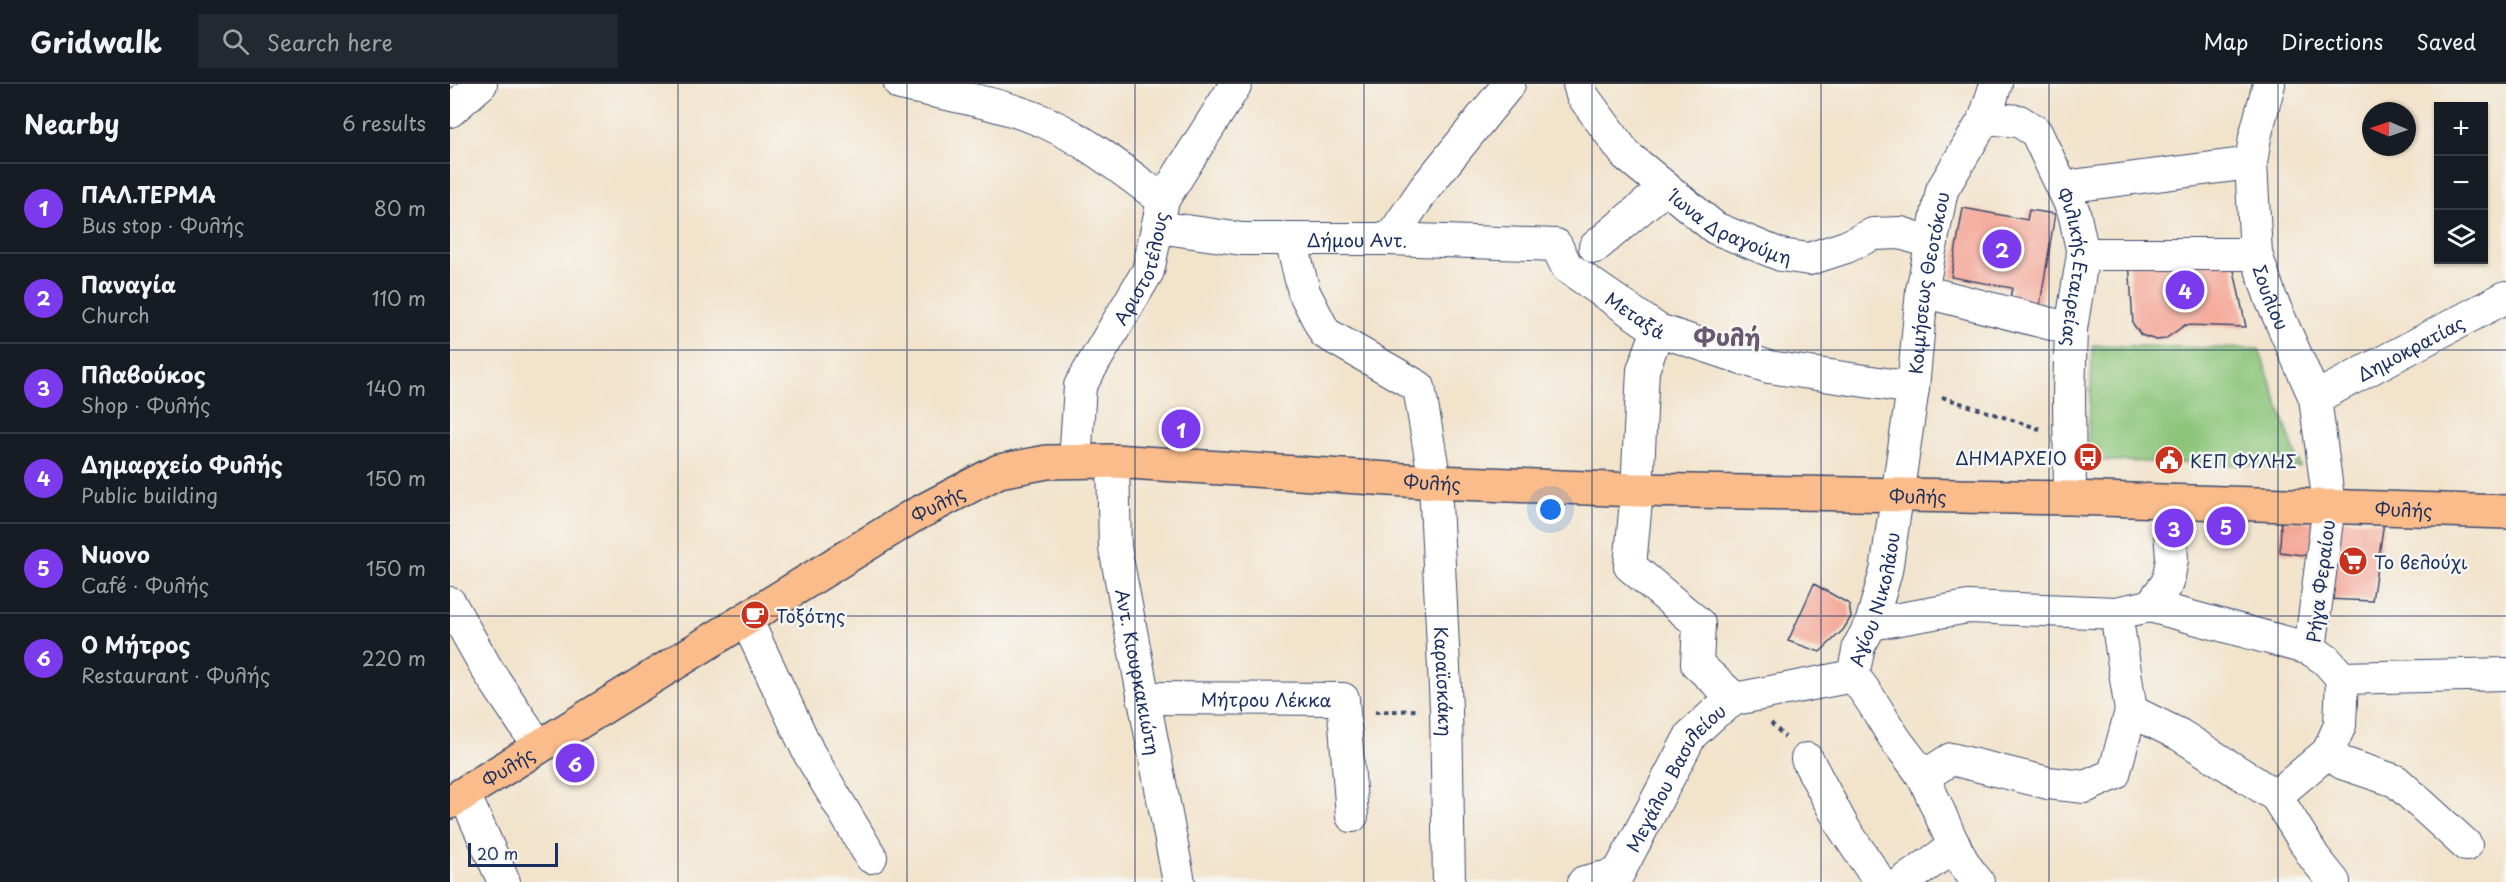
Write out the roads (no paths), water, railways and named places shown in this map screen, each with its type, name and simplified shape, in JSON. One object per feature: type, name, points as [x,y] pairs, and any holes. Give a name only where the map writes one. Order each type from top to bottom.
[{"type":"main road","name":"Φυλής","points":[[457,798],[911,517],[979,480],[1020,466],[1047,462],[1113,461],[1435,482],[1637,490],[2070,498],[2506,512]]},
{"type":"street","points":[[450,111],[481,84]]},
{"type":"street","points":[[900,84],[992,104],[1047,123],[1101,154],[1160,214]]},
{"type":"street","name":"Αριστοτέλους","points":[[1076,462],[1080,386],[1148,271],[1160,214],[1236,84]]},
{"type":"street","points":[[1390,239],[1425,188],[1509,84]]},
{"type":"street","name":"Ίωνα Δραγούμη","points":[[1579,84],[1582,95],[1626,155],[1714,228],[1781,255],[1809,259],[1846,247],[1873,234],[1901,233],[1932,243]]},
{"type":"street","name":"Κοιμήσεως Θεοτόκου","points":[[1896,494],[1912,388],[1922,291],[1942,190],[1985,118],[1996,84]]},
{"type":"street","name":"Σουλίου","points":[[2269,84],[2255,137],[2251,163],[2256,254],[2271,299],[2315,398],[2329,505]]},
{"type":"street","name":"Φιλικής Εταιρείας","points":[[1985,118],[2019,121],[2036,132],[2074,212],[2083,254],[2071,329],[2070,498]]},
{"type":"street","points":[[2064,187],[2251,163]]},
{"type":"street","points":[[1595,247],[1665,188]]},
{"type":"street","name":"Δήμου Αντ.","points":[[1160,214],[1242,239],[1390,239],[1556,245]]},
{"type":"street","name":"Καραϊσκάκη","points":[[1291,240],[1304,292],[1325,333],[1419,387],[1435,482],[1446,709],[1449,882]]},
{"type":"street","name":"Μεταξά","points":[[1556,245],[1567,267],[1658,330],[1769,367],[1912,388]]},
{"type":"street","points":[[2083,254],[2256,254]]},
{"type":"street","points":[[1922,291],[2071,329]]},
{"type":"street","name":"Δημοκρατίας","points":[[2315,398],[2506,297]]},
{"type":"street","points":[[1658,330],[1643,370],[1637,490],[1630,566],[1699,624],[1697,664],[1731,702]]},
{"type":"street","name":"Αντ. Κιουρκακιώτη","points":[[1113,461],[1115,548],[1179,882]]},
{"type":"street","name":"Αγίου Νικολάου","points":[[1896,494],[1886,571],[1870,624],[1859,646],[1853,676],[1867,692],[1894,738],[1923,777],[1955,846],[1969,872],[1978,882]]},
{"type":"street","points":[[2150,606],[2168,582],[2172,559],[2168,502]]},
{"type":"street","name":"Ρήγα Φεραίου","points":[[2329,505],[2310,649],[2326,660],[2342,678]]},
{"type":"street","points":[[450,603],[487,669],[539,747]]},
{"type":"street","points":[[1870,624],[1968,607],[2116,613],[2150,606],[2310,649]]},
{"type":"street","points":[[1923,777],[1952,759],[2048,783],[2085,787],[2114,774],[2131,711],[2116,613]]},
{"type":"street","points":[[747,619],[809,753],[871,857]]},
{"type":"street","points":[[2276,796],[2328,752],[2340,725],[2342,678],[2506,674]]},
{"type":"street","name":"Μεγάλου Βασιλείου","points":[[1584,882],[1620,878],[1691,735],[1731,702],[1853,676]]},
{"type":"street","name":"Μήτρου Λέκκα","points":[[1143,698],[1343,699],[1352,816]]},
{"type":"street","points":[[2131,711],[2180,735],[2276,796],[2314,857],[2334,882]]},
{"type":"street","points":[[2328,752],[2342,763],[2396,781],[2466,845]]},
{"type":"street","points":[[1807,759],[1843,827],[1880,882]]},
{"type":"street","points":[[457,798],[504,882]]},
{"type":"street","points":[[1903,882],[1955,846]]},
{"type":"place","name":"Παναγία","points":[[2002,249]]},
{"type":"place","name":"Δημαρχείο Φυλής","points":[[2185,290]]},
{"type":"place","name":"ΠΑΛ.ΤΕΡΜΑ","points":[[1181,429]]},
{"type":"place","name":"ΔΗΜΑΡΧΕΙΟ","points":[[2088,457]]},
{"type":"place","name":"ΚΕΠ ΦΥΛΗΣ","points":[[2169,460]]},
{"type":"place","name":"Nuovo","points":[[2226,526]]},
{"type":"place","name":"Πλαβούκος","points":[[2174,528]]},
{"type":"place","name":"Το βελούχι","points":[[2353,561]]},
{"type":"place","name":"Τοξότης","points":[[755,615]]},
{"type":"place","name":"Ο Μήτρος","points":[[575,763]]},
{"type":"district","name":"Φυλή","points":[[1727,336]]}]
